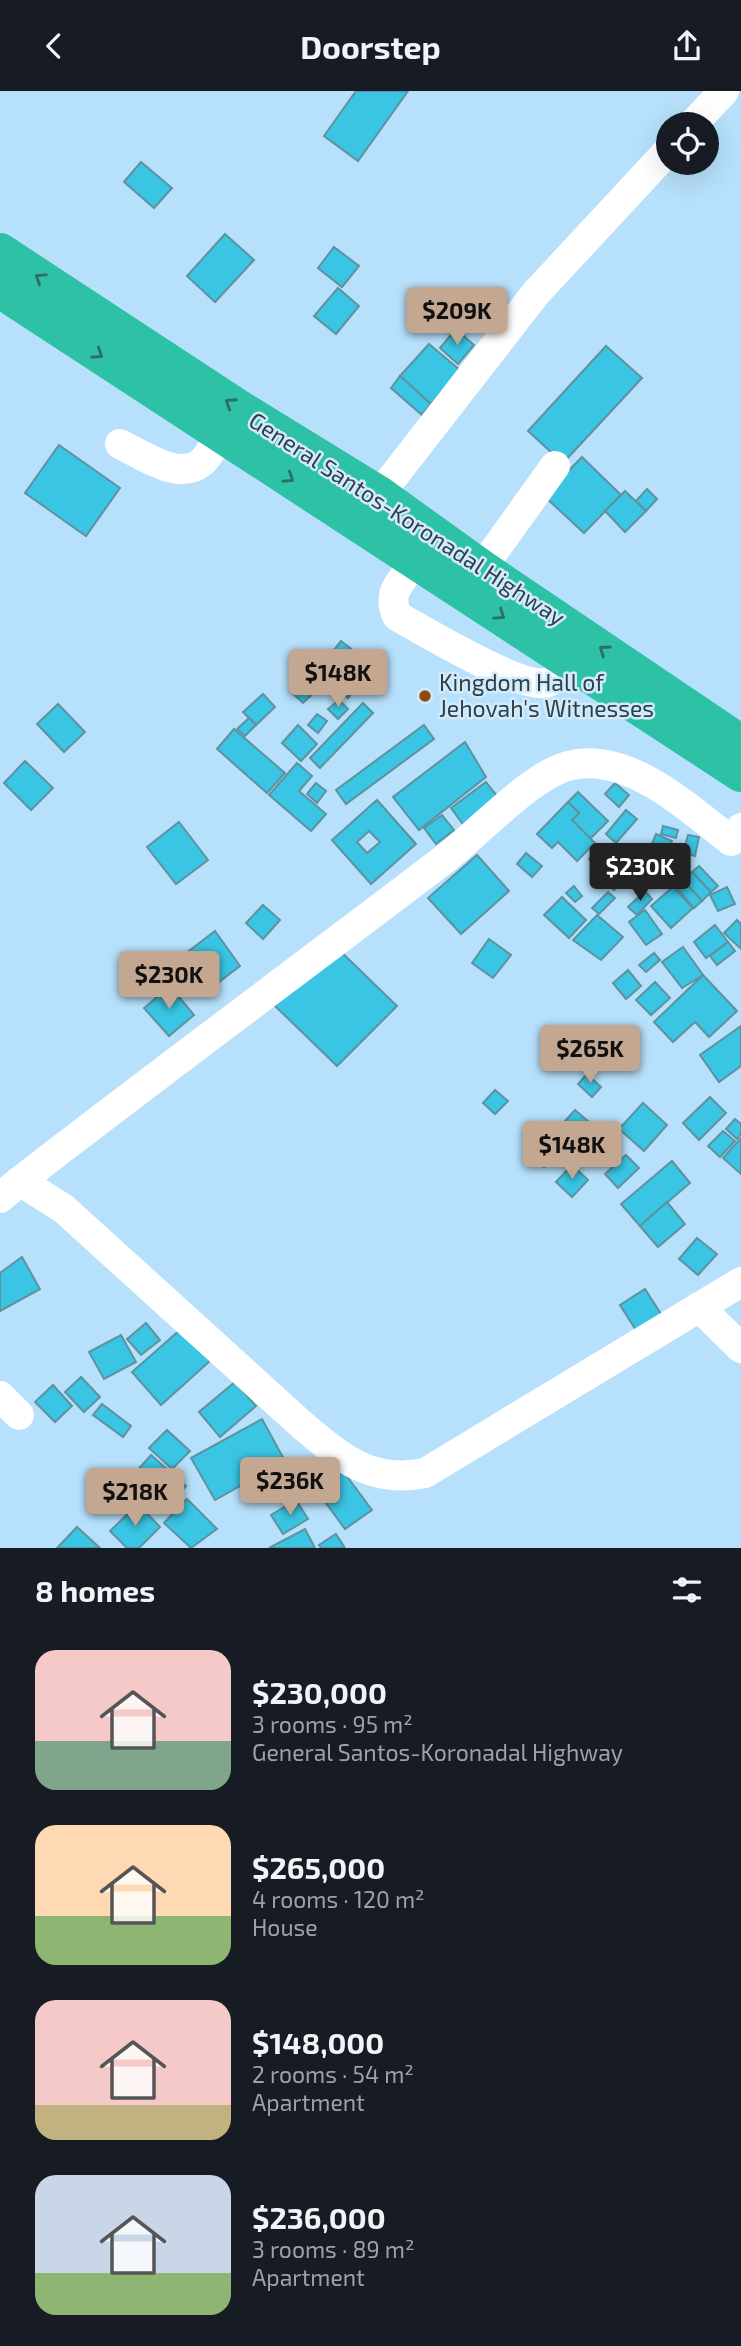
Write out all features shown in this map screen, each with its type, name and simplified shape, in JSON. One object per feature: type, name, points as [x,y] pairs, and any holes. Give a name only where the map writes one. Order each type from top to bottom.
[{"type":"highway","name":"General Santos-Koronadal Highway","points":[[0,251],[225,400],[379,495],[473,581],[570,662],[741,773]]},
{"type":"highway","name":"General Santos-Koronadal Highway","points":[[0,289],[417,560],[473,581],[741,744]]},
{"type":"street","points":[[704,112],[724,91]]},
{"type":"street","points":[[379,495],[536,293],[656,164]]},
{"type":"street","points":[[120,443],[169,468],[188,468],[202,462],[221,435]]},
{"type":"street","points":[[473,581],[555,466]]},
{"type":"street","points":[[417,560],[392,595],[391,603],[397,616],[507,674],[534,684],[550,682],[570,662]]},
{"type":"street","points":[[10,1190],[309,959],[457,850],[520,796],[566,766],[587,764],[635,774],[663,789],[738,840]]},
{"type":"street","points":[[10,1190],[64,1209],[338,1455],[367,1470],[388,1476],[425,1473],[741,1282]]},
{"type":"street","points":[[699,1307],[741,1348]]},
{"type":"building","points":[[356,91],[408,91],[358,161],[324,136]]},
{"type":"building","points":[[141,162],[172,188],[154,208],[124,182]]},
{"type":"building","points":[[225,234],[254,260],[215,302],[187,276]]},
{"type":"building","points":[[334,247],[359,266],[342,287],[318,268]]},
{"type":"building","points":[[338,288],[359,306],[336,334],[314,316]]},
{"type":"building","points":[[456,329],[474,345],[458,364],[440,348]]},
{"type":"building","points":[[429,344],[460,370],[431,404],[400,376]]},
{"type":"building","points":[[606,346],[642,378],[563,463],[528,431]]},
{"type":"building","points":[[400,376],[431,404],[422,415],[391,388]]},
{"type":"building","points":[[59,445],[120,488],[86,536],[25,493]]},
{"type":"building","points":[[582,457],[621,495],[584,533],[544,496]]},
{"type":"building","points":[[647,489],[657,499],[646,511],[636,501]]},
{"type":"building","points":[[625,491],[646,511],[625,532],[605,511]]},
{"type":"building","points":[[341,641],[373,666],[348,698],[316,673]]},
{"type":"building","points":[[304,678],[316,691],[303,703],[290,691]]},
{"type":"building","points":[[263,694],[275,707],[256,725],[243,712]]},
{"type":"building","points":[[339,700],[348,709],[338,719],[328,709]]},
{"type":"building","points":[[363,703],[373,713],[320,768],[310,758]]},
{"type":"building","points":[[58,704],[85,732],[64,752],[37,724]]},
{"type":"building","points":[[317,714],[327,721],[318,733],[308,725]]},
{"type":"building","points":[[249,718],[256,725],[245,736],[237,729]]},
{"type":"building","points":[[298,725],[317,744],[301,761],[282,743]]},
{"type":"building","points":[[424,725],[434,739],[346,804],[336,790]]},
{"type":"building","points":[[234,729],[285,773],[267,793],[217,749]]},
{"type":"building","points":[[465,742],[486,777],[419,830],[393,797]]},
{"type":"building","points":[[25,761],[53,788],[31,810],[4,783]]},
{"type":"building","points":[[297,763],[312,776],[299,791],[326,814],[311,831],[269,795]]},
{"type":"building","points":[[486,782],[501,801],[465,827],[451,808]]},
{"type":"building","points":[[316,783],[326,791],[317,803],[307,794]]},
{"type":"building","points":[[615,783],[629,795],[619,807],[605,794]]},
{"type":"building","points":[[578,792],[608,821],[590,839],[572,820],[579,813],[568,802]]},
{"type":"building","points":[[377,800],[416,844],[371,884],[332,840]],"holes":[[[369,831],[380,842],[367,853],[357,842]]]},
{"type":"building","points":[[568,802],[579,813],[572,820],[595,843],[577,861],[558,842],[552,848],[537,834]]},
{"type":"building","points":[[626,810],[637,819],[616,843],[606,834]]},
{"type":"building","points":[[442,815],[454,830],[436,844],[424,828]]},
{"type":"building","points":[[179,822],[208,860],[176,884],[147,847]]},
{"type":"building","points":[[663,826],[678,830],[676,838],[661,834]]},
{"type":"building","points":[[656,834],[672,841],[668,850],[652,844]]},
{"type":"building","points":[[688,835],[699,837],[695,856],[683,853]]},
{"type":"building","points":[[603,845],[618,859],[603,874],[589,859]]},
{"type":"building","points":[[631,851],[646,865],[637,874],[623,859]]},
{"type":"building","points":[[526,853],[542,866],[532,877],[517,864]]},
{"type":"building","points":[[477,855],[509,891],[461,934],[428,898]]},
{"type":"building","points":[[618,859],[631,873],[614,890],[600,877]]},
{"type":"building","points":[[699,866],[718,886],[711,892],[692,872]]},
{"type":"building","points":[[692,872],[711,892],[702,901],[683,880]]},
{"type":"building","points":[[683,880],[702,901],[694,908],[676,887]]},
{"type":"building","points":[[574,886],[582,896],[575,902],[566,893]]},
{"type":"building","points":[[673,887],[693,908],[671,928],[651,906]]},
{"type":"building","points":[[727,887],[735,904],[718,911],[710,895]]},
{"type":"building","points":[[645,891],[652,899],[637,915],[628,907]]},
{"type":"building","points":[[608,892],[615,898],[599,914],[592,908]]},
{"type":"building","points":[[562,897],[586,920],[569,938],[544,915]]},
{"type":"building","points":[[263,905],[280,920],[263,939],[246,923]]},
{"type":"building","points":[[645,910],[662,934],[646,945],[629,922]]},
{"type":"building","points":[[597,915],[623,937],[601,960],[573,940]]},
{"type":"building","points":[[737,920],[741,924],[741,949],[724,933]]},
{"type":"building","points":[[715,925],[728,942],[706,958],[694,942]]},
{"type":"building","points":[[215,931],[240,966],[211,988],[185,954]]},
{"type":"building","points":[[489,939],[511,955],[493,978],[472,963]]},
{"type":"building","points":[[728,942],[735,951],[717,965],[710,956]]},
{"type":"building","points":[[334,945],[397,1006],[337,1066],[274,1005]]},
{"type":"building","points":[[683,947],[703,975],[682,988],[662,962]]},
{"type":"building","points":[[654,953],[660,960],[646,972],[639,965]]},
{"type":"building","points":[[628,970],[641,986],[626,999],[613,983]]},
{"type":"building","points":[[703,975],[737,1011],[709,1037],[695,1022],[673,1042],[654,1022]]},
{"type":"building","points":[[655,982],[670,998],[651,1015],[636,1000]]},
{"type":"building","points":[[170,986],[194,1015],[169,1036],[144,1008]]},
{"type":"building","points":[[741,1026],[741,1066],[719,1082],[700,1055]]},
{"type":"building","points":[[587,1074],[601,1087],[592,1097],[578,1084]]},
{"type":"building","points":[[495,1090],[508,1101],[495,1114],[483,1103]]},
{"type":"building","points":[[710,1097],[726,1113],[699,1140],[683,1123]]},
{"type":"building","points":[[643,1103],[667,1125],[644,1151],[619,1129]]},
{"type":"building","points":[[575,1110],[596,1128],[577,1149],[556,1131]]},
{"type":"building","points":[[735,1119],[741,1124],[741,1134],[737,1139],[726,1129]]},
{"type":"building","points":[[723,1131],[735,1141],[720,1157],[708,1146]]},
{"type":"building","points":[[544,1132],[562,1152],[544,1167],[527,1146]]},
{"type":"building","points":[[741,1138],[741,1174],[723,1158]]},
{"type":"building","points":[[626,1155],[639,1168],[618,1188],[605,1174]]},
{"type":"building","points":[[672,1161],[690,1183],[640,1226],[621,1204]]},
{"type":"building","points":[[572,1165],[588,1180],[572,1197],[556,1182]]},
{"type":"building","points":[[667,1202],[685,1224],[658,1247],[640,1226]]},
{"type":"building","points":[[697,1238],[717,1254],[698,1275],[679,1259]]},
{"type":"building","points":[[22,1257],[40,1289],[0,1311],[0,1273]]},
{"type":"building","points":[[645,1289],[661,1314],[636,1330],[620,1305]]},
{"type":"building","points":[[146,1323],[160,1340],[141,1355],[127,1339]]},
{"type":"building","points":[[181,1329],[210,1361],[161,1405],[132,1372]]},
{"type":"building","points":[[121,1335],[136,1362],[104,1379],[89,1352]]},
{"type":"building","points":[[81,1377],[100,1397],[84,1412],[65,1392]]},
{"type":"building","points":[[235,1382],[256,1406],[220,1437],[199,1412]]},
{"type":"building","points":[[53,1385],[72,1406],[55,1422],[35,1402]]},
{"type":"building","points":[[102,1404],[131,1426],[123,1437],[93,1415]]},
{"type":"building","points":[[262,1419],[285,1461],[215,1500],[191,1458]]},
{"type":"building","points":[[167,1430],[190,1451],[172,1469],[149,1448]]},
{"type":"building","points":[[151,1455],[186,1486],[164,1512],[128,1481]]},
{"type":"building","points":[[343,1471],[372,1510],[345,1529],[317,1491]]},
{"type":"building","points":[[187,1499],[217,1529],[191,1548],[164,1523]]},
{"type":"building","points":[[296,1500],[308,1519],[283,1534],[271,1515]]},
{"type":"building","points":[[138,1504],[160,1527],[139,1548],[127,1548],[110,1531]]},
{"type":"building","points":[[77,1527],[100,1548],[57,1548]]},
{"type":"building","points":[[305,1529],[315,1548],[269,1548]]},
{"type":"building","points":[[336,1534],[345,1548],[321,1548],[319,1545]]},
{"type":"place","name":"Kingdom Hall of Jehovah's Witnesses","points":[[425,696]]}]
